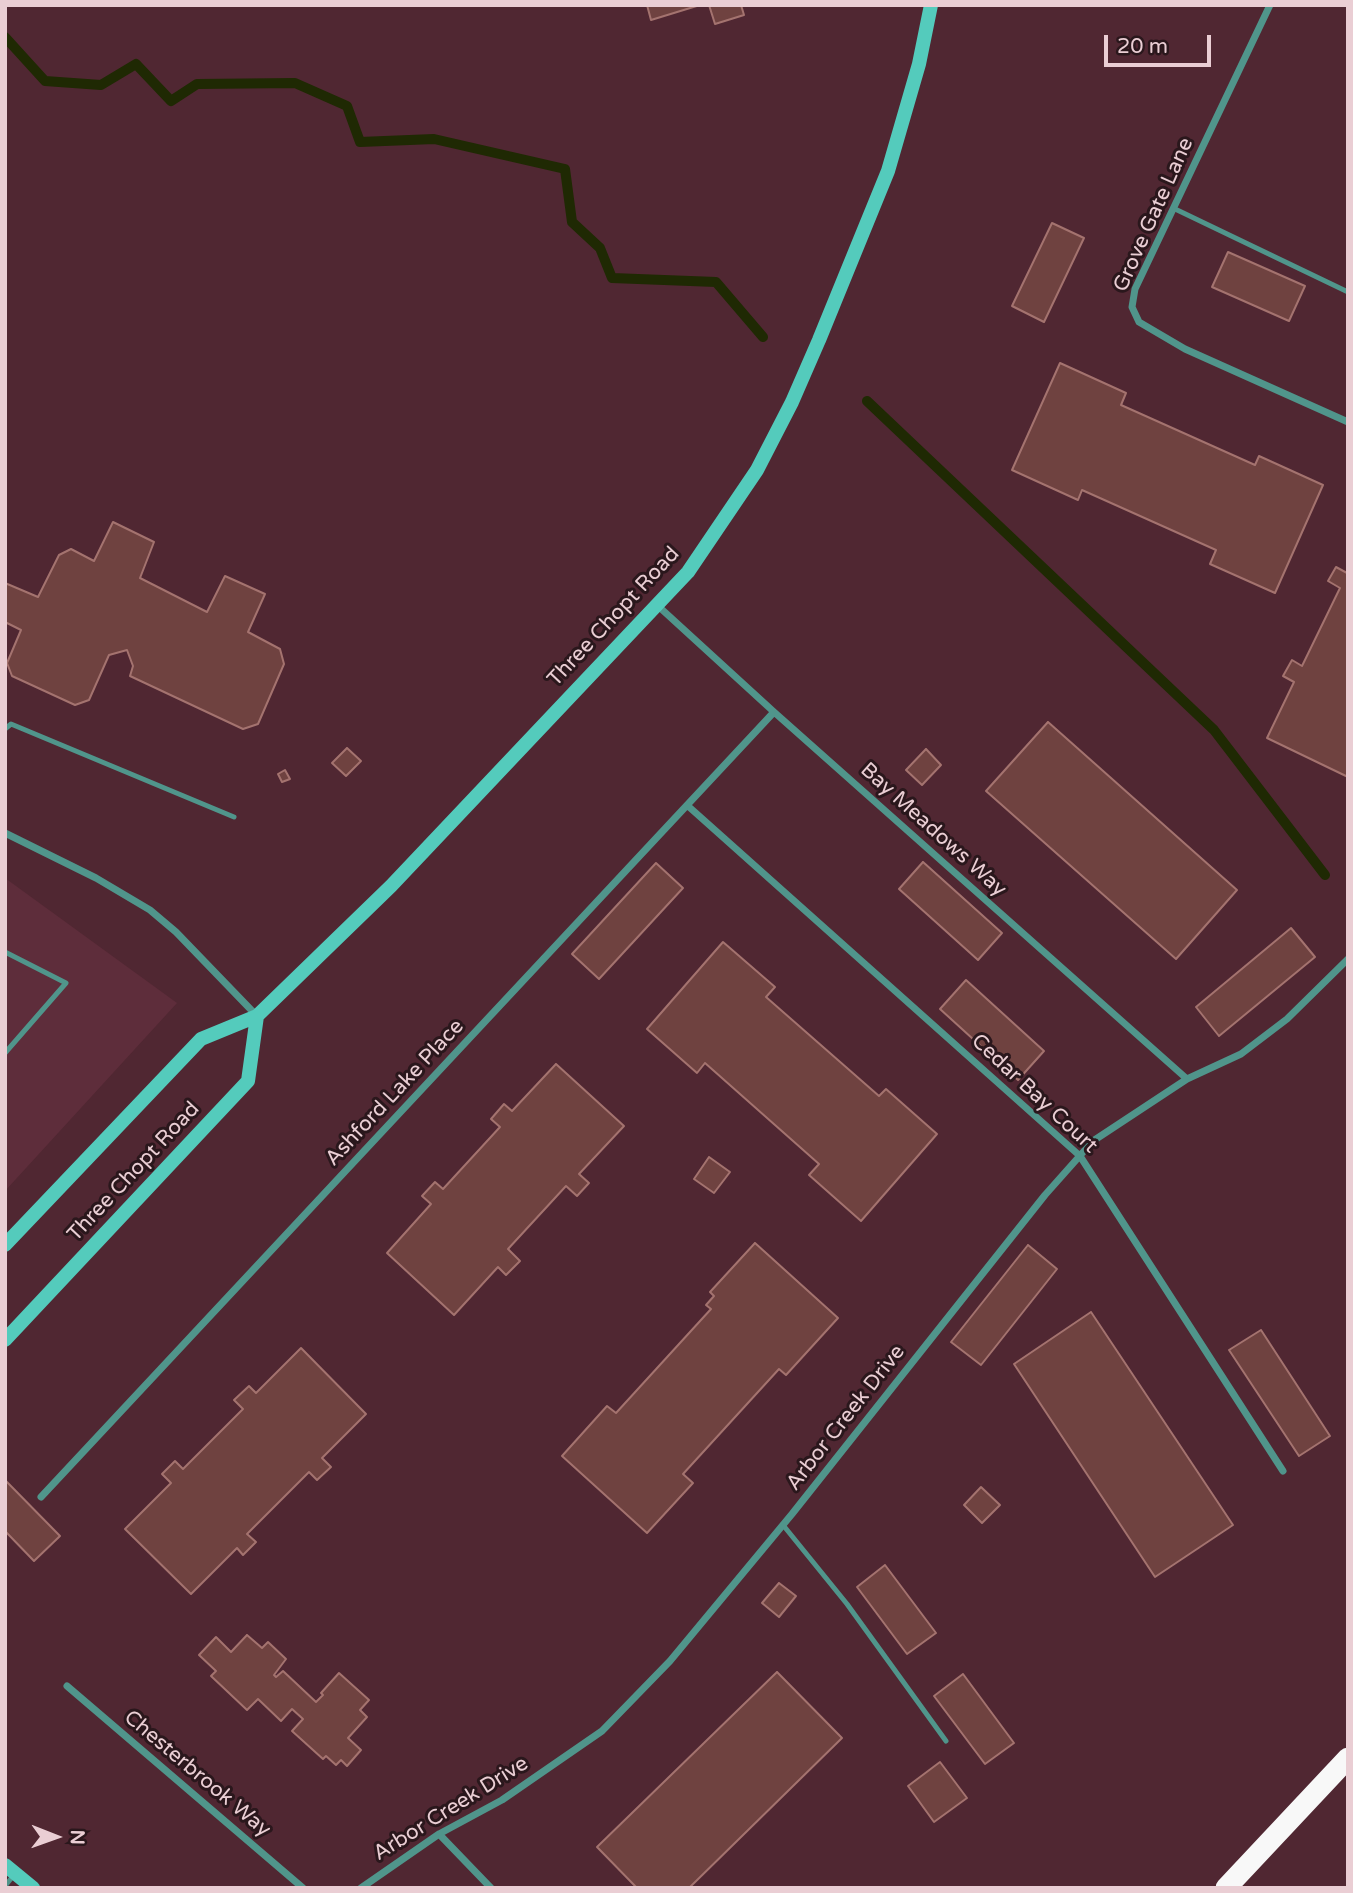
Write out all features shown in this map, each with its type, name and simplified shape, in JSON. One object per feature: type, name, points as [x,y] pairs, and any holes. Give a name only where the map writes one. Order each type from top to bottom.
[{"type":"highway","points":[[1226,1888],[1348,1758]]},
{"type":"main road","name":"Three Chopt Road","points":[[5,1245],[201,1039],[257,1016],[391,886],[688,572],[757,470],[792,402],[819,340],[888,171],[919,64],[932,5]]},
{"type":"main road","name":"Three Chopt Road","points":[[5,1340],[248,1081],[257,1016]]},
{"type":"main road","points":[[10,1869],[33,1888]]},
{"type":"street","name":"Grove Gate Lane","points":[[1270,5],[1135,289],[1132,307],[1139,321],[1185,349],[1348,422]]},
{"type":"street","name":"Bay Meadows Way","points":[[657,605],[1187,1079]]},
{"type":"street","name":"Ashford Lake Place","points":[[41,1497],[774,712]]},
{"type":"street","name":"Cedar Bay Court","points":[[688,806],[1080,1156],[1283,1471]]},
{"type":"street","points":[[5,834],[96,878],[150,910],[176,932],[257,1016]]},
{"type":"street","name":"Arbor Creek Drive","points":[[361,1888],[439,1834],[502,1800],[602,1731],[670,1661],[783,1525],[1045,1195],[1093,1141],[1187,1079],[1241,1054],[1287,1019],[1348,959]]},
{"type":"street","name":"Chesterbrook Way","points":[[67,1686],[303,1888]]},
{"type":"street","points":[[439,1834],[491,1888]]},
{"type":"lane","points":[[1173,208],[1348,292]]},
{"type":"lane","points":[[5,729],[11,724],[234,817]]},
{"type":"lane","points":[[5,952],[66,983],[5,1053]]},
{"type":"lane","points":[[783,1525],[846,1604],[946,1741]]},
{"type":"lane","points":[[5,1886],[10,1869]]},
{"type":"shaded area","points":[[5,878],[177,1003],[5,1191]]},
{"type":"building","points":[[647,5],[700,5],[651,20]]},
{"type":"building","points":[[709,5],[741,5],[744,15],[715,24]]},
{"type":"building","points":[[1052,223],[1084,238],[1044,322],[1012,306]]},
{"type":"building","points":[[1228,252],[1305,286],[1289,321],[1212,287]]},
{"type":"building","points":[[1060,363],[1126,393],[1121,405],[1255,465],[1259,456],[1323,485],[1275,593],[1210,564],[1216,550],[1082,490],[1078,500],[1012,470]]},
{"type":"building","points":[[113,522],[154,542],[140,578],[207,612],[225,576],[265,594],[248,632],[280,649],[284,664],[258,724],[243,729],[130,676],[133,666],[127,650],[109,655],[89,700],[75,705],[12,676],[7,663],[21,630],[5,622],[5,583],[38,597],[59,555],[71,549],[94,561]]},
{"type":"building","points":[[1336,567],[1347,573],[1348,571],[1348,777],[1267,738],[1294,682],[1283,676],[1292,660],[1302,666],[1340,588],[1328,581]]},
{"type":"building","points":[[1048,722],[1237,890],[1176,959],[986,791]]},
{"type":"building","points":[[347,748],[361,761],[346,776],[332,763]]},
{"type":"building","points":[[926,749],[941,765],[922,785],[906,770]]},
{"type":"building","points":[[285,770],[290,779],[282,782],[278,774]]},
{"type":"building","points":[[923,862],[1002,933],[978,960],[899,889]]},
{"type":"building","points":[[656,863],[683,888],[599,979],[572,954]]},
{"type":"building","points":[[1291,928],[1315,957],[1219,1036],[1196,1007]]},
{"type":"building","points":[[723,942],[775,987],[766,997],[879,1096],[886,1089],[937,1134],[861,1221],[809,1175],[819,1164],[705,1063],[697,1073],[647,1029]]},
{"type":"building","points":[[966,980],[1044,1051],[1018,1080],[940,1009]]},
{"type":"building","points":[[556,1064],[624,1126],[579,1174],[589,1183],[577,1196],[566,1186],[508,1249],[520,1261],[506,1275],[498,1267],[454,1315],[387,1253],[431,1204],[422,1196],[435,1182],[443,1189],[500,1127],[491,1119],[504,1104],[512,1111]]},
{"type":"building","points":[[709,1157],[730,1172],[714,1193],[694,1179]]},
{"type":"building","points":[[755,1243],[838,1318],[786,1375],[779,1369],[683,1474],[693,1483],[647,1533],[562,1456],[607,1406],[616,1413],[711,1309],[706,1305],[714,1296],[710,1292]]},
{"type":"building","points":[[1028,1245],[1057,1269],[981,1365],[951,1342]]},
{"type":"building","points":[[1091,1312],[1233,1525],[1155,1577],[1014,1364]]},
{"type":"building","points":[[1261,1330],[1330,1436],[1299,1456],[1229,1350]]},
{"type":"building","points":[[301,1348],[366,1414],[322,1458],[331,1467],[317,1480],[309,1472],[247,1534],[256,1542],[243,1555],[237,1548],[191,1594],[125,1529],[171,1483],[162,1474],[175,1461],[183,1469],[243,1409],[234,1400],[249,1386],[256,1393]]},
{"type":"building","points":[[5,1480],[60,1536],[34,1561],[5,1531]]},
{"type":"building","points":[[981,1487],[1000,1505],[982,1523],[964,1505]]},
{"type":"building","points":[[885,1565],[936,1633],[907,1654],[857,1587]]},
{"type":"building","points":[[779,1583],[796,1596],[779,1617],[762,1603]]},
{"type":"building","points":[[247,1635],[262,1648],[268,1642],[286,1659],[274,1675],[276,1677],[283,1671],[316,1702],[339,1673],[369,1700],[360,1710],[367,1717],[348,1738],[361,1750],[347,1766],[341,1760],[336,1765],[326,1756],[323,1759],[292,1731],[303,1719],[292,1709],[281,1721],[258,1699],[247,1710],[211,1676],[216,1671],[199,1655],[216,1637],[231,1652]]},
{"type":"building","points":[[777,1672],[842,1738],[689,1888],[637,1888],[597,1847]]},
{"type":"building","points":[[963,1674],[1014,1743],[985,1764],[934,1696]]},
{"type":"building","points":[[940,1762],[967,1798],[934,1822],[908,1786]]},
{"type":"waterway","points":[[5,37],[45,81],[101,85],[136,64],[171,101],[197,84],[295,83],[347,106],[360,142],[434,139],[565,169],[572,222],[600,248],[612,278],[716,282],[763,337]]},
{"type":"waterway","points":[[867,401],[1214,730],[1325,875]]}]
